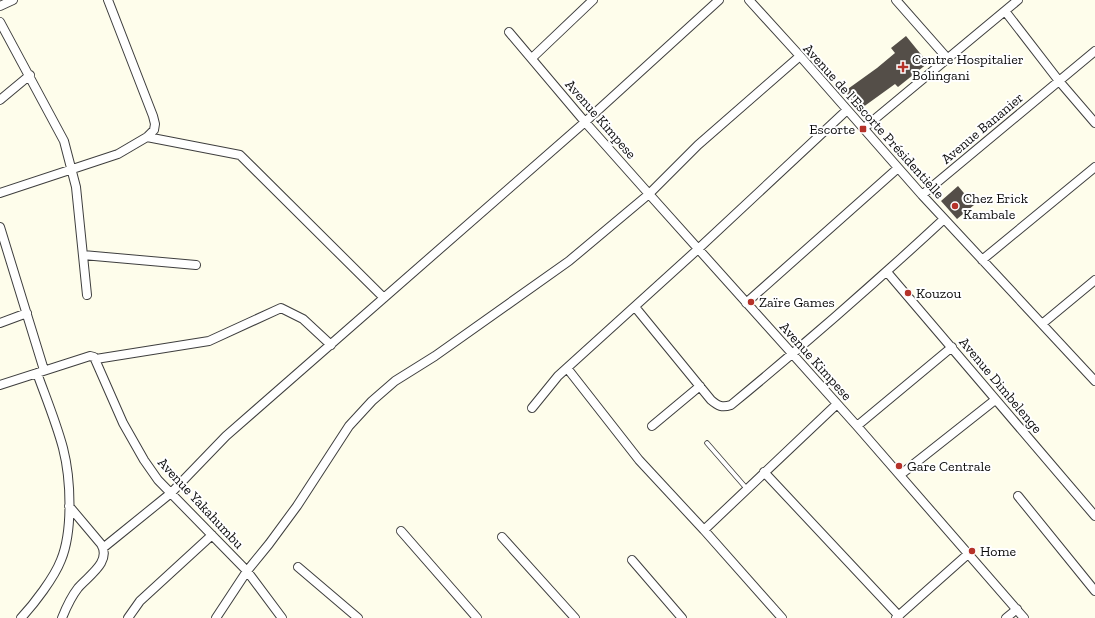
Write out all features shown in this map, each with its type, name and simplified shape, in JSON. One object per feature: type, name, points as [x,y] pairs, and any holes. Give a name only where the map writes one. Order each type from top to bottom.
[{"type":"street","points":[[0,6],[13,0]]},
{"type":"street","points":[[0,193],[118,154],[147,137],[154,130],[153,116],[108,0]]},
{"type":"street","points":[[532,58],[593,0]]},
{"type":"street","points":[[103,548],[171,493],[226,436],[585,122],[719,0]]},
{"type":"street","name":"Avenue de l'Escorte Présidentielle","points":[[749,0],[922,195],[1094,378]]},
{"type":"street","points":[[896,0],[948,59]]},
{"type":"street","points":[[864,128],[1018,0]]},
{"type":"street","points":[[1005,11],[1059,81],[1095,123]]},
{"type":"street","points":[[0,22],[64,140],[72,168],[80,211],[87,295]]},
{"type":"street","name":"Avenue Kimpese","points":[[509,32],[648,194],[857,426],[1024,618]]},
{"type":"street","name":"Avenue Bananier","points":[[922,195],[1095,51]]},
{"type":"street","points":[[216,618],[246,571],[269,544],[297,506],[349,426],[372,401],[395,381],[435,356],[569,261],[648,194],[698,145],[800,56]]},
{"type":"street","points":[[0,100],[30,75]]},
{"type":"street","points":[[532,408],[558,376],[698,250],[847,110]]},
{"type":"street","points":[[147,137],[240,155],[384,298]]},
{"type":"street","points":[[746,303],[898,168]]},
{"type":"street","points":[[982,260],[1095,168]]},
{"type":"street","points":[[635,307],[700,386],[718,405],[724,407],[731,405],[792,355],[887,272],[944,219]]},
{"type":"street","points":[[0,227],[27,313],[41,371],[64,449],[67,469],[69,506],[68,531],[61,561],[46,586],[21,618]]},
{"type":"street","points":[[84,255],[196,265]]},
{"type":"street","name":"Avenue Dimbelenge","points":[[887,272],[1095,516]]},
{"type":"street","points":[[1042,324],[1095,280]]},
{"type":"street","points":[[0,385],[41,371],[94,358],[209,341],[281,308],[303,319],[331,345]]},
{"type":"street","points":[[0,323],[27,313]]},
{"type":"street","points":[[857,426],[952,347]]},
{"type":"street","name":"Avenue Yakahumbu","points":[[94,358],[123,423],[144,460],[158,480],[246,571],[282,618]]},
{"type":"street","points":[[567,368],[639,460],[704,530],[782,618]]},
{"type":"street","points":[[652,426],[700,386]]},
{"type":"street","points":[[900,475],[995,400]]},
{"type":"street","points":[[704,530],[837,404]]},
{"type":"street","points":[[764,472],[897,617],[968,554]]},
{"type":"street","points":[[1018,496],[1095,591]]},
{"type":"street","points":[[62,618],[68,604],[78,588],[102,562],[104,554],[103,548],[69,506]]},
{"type":"street","points":[[401,531],[477,618]]},
{"type":"street","points":[[128,618],[140,601],[212,535]]},
{"type":"street","points":[[502,537],[575,618]]},
{"type":"street","points":[[632,560],[682,618]]},
{"type":"street","points":[[298,567],[358,618]]},
{"type":"street","points":[[1006,618],[1017,609]]},
{"type":"lane","points":[[707,443],[747,489]]},
{"type":"building","points":[[906,36],[928,63],[898,87],[895,84],[859,110],[845,91],[895,53],[891,48]]},
{"type":"building","points":[[958,186],[974,205],[957,219],[941,201]]},
{"type":"place","name":"Centre Hospitalier Bolingani","points":[[903,67]]},
{"type":"place","name":"Escorte","points":[[863,129]]},
{"type":"place","name":"Chez Erick Kambale","points":[[955,206]]},
{"type":"place","name":"Kouzou","points":[[908,293]]},
{"type":"place","name":"Zaïre Games","points":[[751,302]]},
{"type":"place","name":"Gare Centrale","points":[[899,466]]},
{"type":"place","name":"Home","points":[[972,551]]}]
